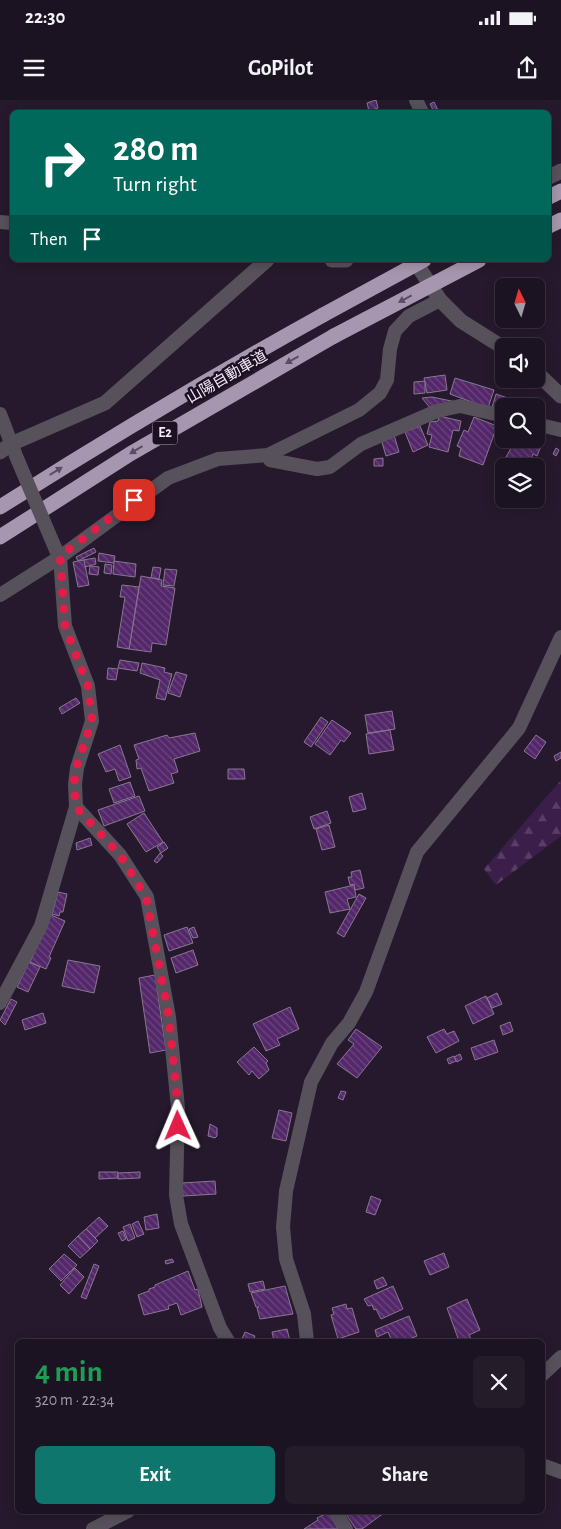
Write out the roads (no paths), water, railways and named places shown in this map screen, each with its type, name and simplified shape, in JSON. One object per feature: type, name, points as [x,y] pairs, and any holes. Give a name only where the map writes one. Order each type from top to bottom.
[{"type":"highway","name":"山陽自動車道","points":[[0,507],[174,399],[420,262]]},
{"type":"highway","name":"山陽自動車道","points":[[0,537],[138,449],[334,336],[476,262]]},
{"type":"street","points":[[9,450],[105,403],[263,262]]},
{"type":"street","points":[[415,262],[440,300],[460,321],[495,342]]},
{"type":"street","points":[[0,595],[168,478],[218,459],[268,454],[359,410],[380,393],[387,380],[390,349],[395,331],[409,316],[440,300]]},
{"type":"street","points":[[545,381],[561,396]]},
{"type":"street","points":[[268,454],[270,460],[317,469],[330,468],[361,444],[436,411],[460,406],[495,414]]},
{"type":"street","points":[[0,414],[9,450],[58,553],[65,626],[88,686],[92,721],[76,768],[74,784],[76,807],[40,926],[0,1003]]},
{"type":"street","points":[[545,426],[561,430]]},
{"type":"street","points":[[307,1339],[304,1314],[286,1259],[283,1227],[286,1191],[312,1082],[332,1043],[348,1023],[366,992],[417,852],[519,728],[561,637]]},
{"type":"street","points":[[76,807],[120,855],[146,897],[170,1026],[178,1108],[176,1195],[181,1224],[220,1328],[227,1339]]},
{"type":"street","points":[[545,1372],[561,1357]]},
{"type":"street","points":[[545,1466],[561,1472]]},
{"type":"street","points":[[93,1529],[122,1514]]},
{"type":"street","points":[[337,1514],[346,1529]]}]
